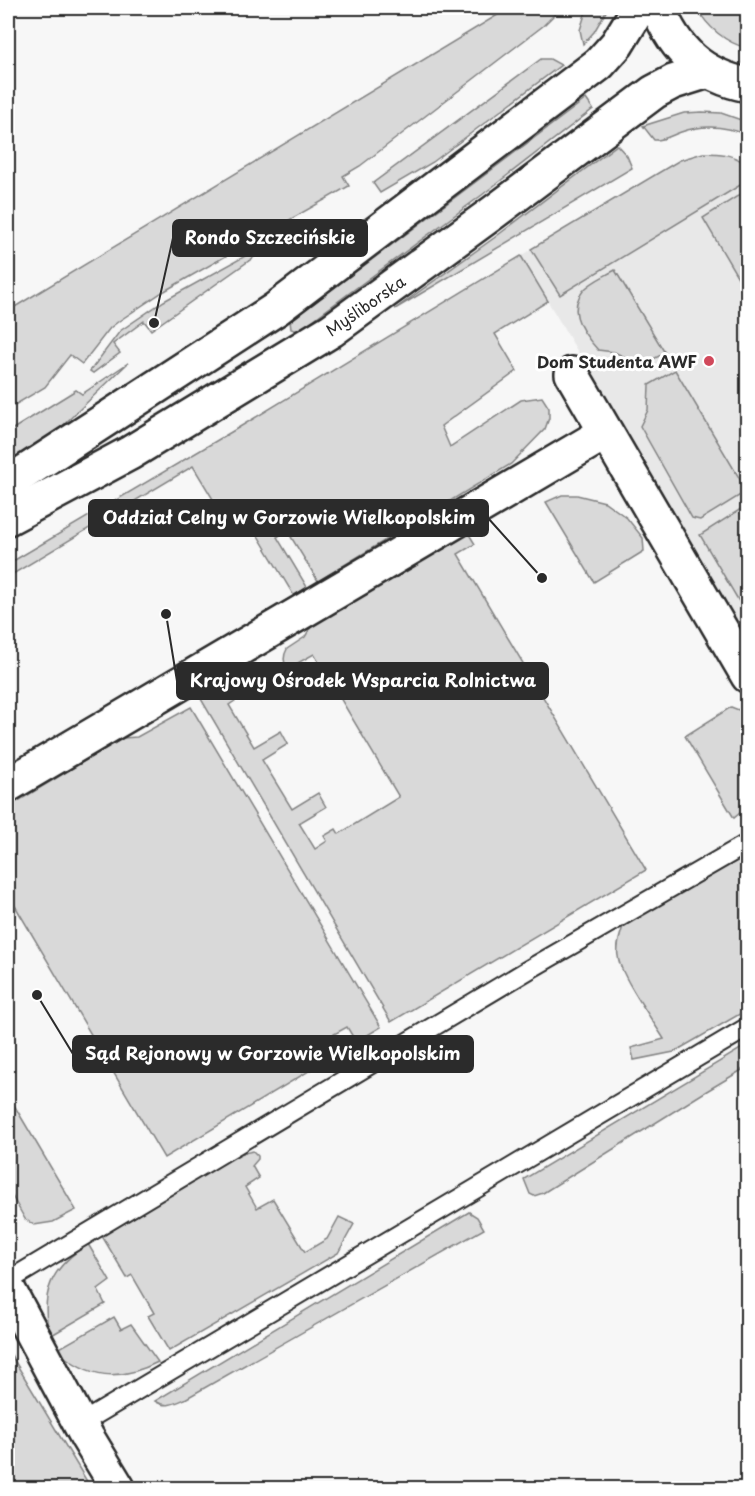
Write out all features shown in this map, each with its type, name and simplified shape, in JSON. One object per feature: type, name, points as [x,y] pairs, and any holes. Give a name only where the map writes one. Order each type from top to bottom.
[{"type":"main road","points":[[8,483],[276,309],[599,64],[617,44],[639,8]]},
{"type":"main road","points":[[658,8],[676,44],[691,59],[708,71],[747,85]]},
{"type":"main road","name":"Myśliborska","points":[[8,518],[130,453],[332,330],[654,92],[673,82],[708,71]]},
{"type":"main road","points":[[572,374],[747,676]]},
{"type":"main road","points":[[8,785],[605,433]]},
{"type":"main road","points":[[8,1289],[80,1424],[118,1488]]},
{"type":"lane","points":[[8,1281],[518,976],[747,843]]},
{"type":"lane","points":[[80,1424],[747,1027]]},
{"type":"shaded area","points":[[509,8],[561,8],[543,26],[360,166],[343,176],[349,186],[161,293],[110,328],[82,364],[70,355],[45,387],[8,409],[8,311]]},
{"type":"shaded area","points":[[587,8],[608,8],[594,32],[583,44],[580,30]]},
{"type":"shaded area","points":[[697,8],[747,8],[747,48],[739,46],[718,33],[706,22]]},
{"type":"shaded area","points":[[541,59],[550,59],[561,65],[433,162],[380,193],[373,183]]},
{"type":"shaded area","points":[[586,99],[593,109],[482,195],[298,331],[291,329],[290,321]]},
{"type":"shaded area","points":[[684,113],[721,113],[747,122],[747,135],[723,128],[706,127],[690,129],[664,139],[654,140],[643,126]]},
{"type":"shaded area","points":[[617,145],[627,156],[632,168],[395,309],[494,238]]},
{"type":"shaded area","points":[[703,153],[732,156],[747,165],[747,638],[521,256],[680,160]]},
{"type":"shaded area","points":[[703,153],[726,155],[742,161],[747,165],[747,181],[560,295],[531,249],[680,160]]},
{"type":"shaded area","points":[[747,190],[747,293],[703,218]]},
{"type":"shaded area","points":[[294,229],[151,330],[144,321],[113,344],[120,353],[93,373],[90,371],[120,331],[164,301]]},
{"type":"shaded area","points":[[521,256],[548,301],[495,334],[517,371],[441,426],[450,447],[521,400],[542,397],[549,408],[549,418],[545,429],[511,464],[318,581],[291,537],[310,525],[297,503],[285,510],[294,526],[277,537],[307,587],[294,596],[245,514],[228,524],[193,466],[8,577],[8,564]]},
{"type":"shaded area","points":[[615,270],[665,353],[642,365],[614,352],[598,350],[587,337],[577,315],[578,299],[583,291]]},
{"type":"shaded area","points":[[128,363],[52,436],[8,469],[8,432],[76,390],[82,394]]},
{"type":"shaded area","points":[[675,370],[747,491],[700,520],[692,518],[640,426],[648,410],[649,385]]},
{"type":"shaded area","points":[[562,495],[577,495],[605,502],[627,518],[643,538],[644,551],[594,582],[546,502]]},
{"type":"shaded area","points":[[747,505],[747,615],[700,535]]},
{"type":"shaded area","points":[[467,531],[475,544],[458,554],[646,870],[391,1022],[201,699],[235,681],[242,680],[254,688],[229,705],[254,747],[281,731],[288,744],[262,760],[292,809],[318,793],[326,807],[299,823],[315,849],[327,841],[324,836],[336,829],[339,834],[399,797],[314,654],[287,669],[284,661],[285,654],[287,649],[305,637],[312,625]]},
{"type":"shaded area","points":[[191,707],[381,1027],[356,1042],[347,1027],[325,1039],[334,1056],[164,1158],[8,894],[8,807],[123,738],[137,737]]},
{"type":"shaded area","points":[[731,707],[744,712],[748,718],[747,807],[734,818],[685,736]]},
{"type":"shaded area","points":[[747,850],[748,985],[745,1011],[674,1052],[634,1060],[631,1048],[664,1039],[620,964],[618,948],[624,923]]},
{"type":"shaded area","points":[[747,1045],[747,1067],[543,1193],[534,1196],[530,1194],[524,1179]]},
{"type":"shaded area","points":[[8,1095],[76,1210],[53,1222],[34,1225],[25,1219],[8,1189]]},
{"type":"shaded area","points":[[253,1151],[258,1159],[252,1166],[259,1178],[245,1187],[257,1208],[273,1199],[305,1252],[327,1239],[339,1217],[354,1224],[338,1253],[169,1351],[148,1316],[154,1313],[132,1275],[127,1278],[102,1236],[235,1155]]},
{"type":"shaded area","points":[[469,1212],[477,1217],[484,1229],[185,1399],[166,1405],[155,1401]]},
{"type":"shaded area","points":[[88,1244],[110,1281],[98,1290],[105,1304],[50,1336],[46,1307],[51,1283],[65,1262]]},
{"type":"shaded area","points":[[114,1317],[121,1329],[131,1324],[158,1362],[130,1373],[105,1374],[81,1367],[56,1350]]},
{"type":"shaded area","points":[[8,1350],[91,1488],[8,1488],[8,1462],[16,1456],[8,1440]]},
{"type":"place","name":"Rondo Szczecińskie","points":[[154,323]]},
{"type":"place","name":"Dom Studenta AWF","points":[[709,361]]},
{"type":"place","name":"Oddział Celny w Gorzowie Wielkopolskim","points":[[542,578]]},
{"type":"place","name":"Krajowy Ośrodek Wsparcia Rolnictwa","points":[[166,614]]},
{"type":"place","name":"Sąd Rejonowy w Gorzowie Wielkopolskim","points":[[37,995]]}]
